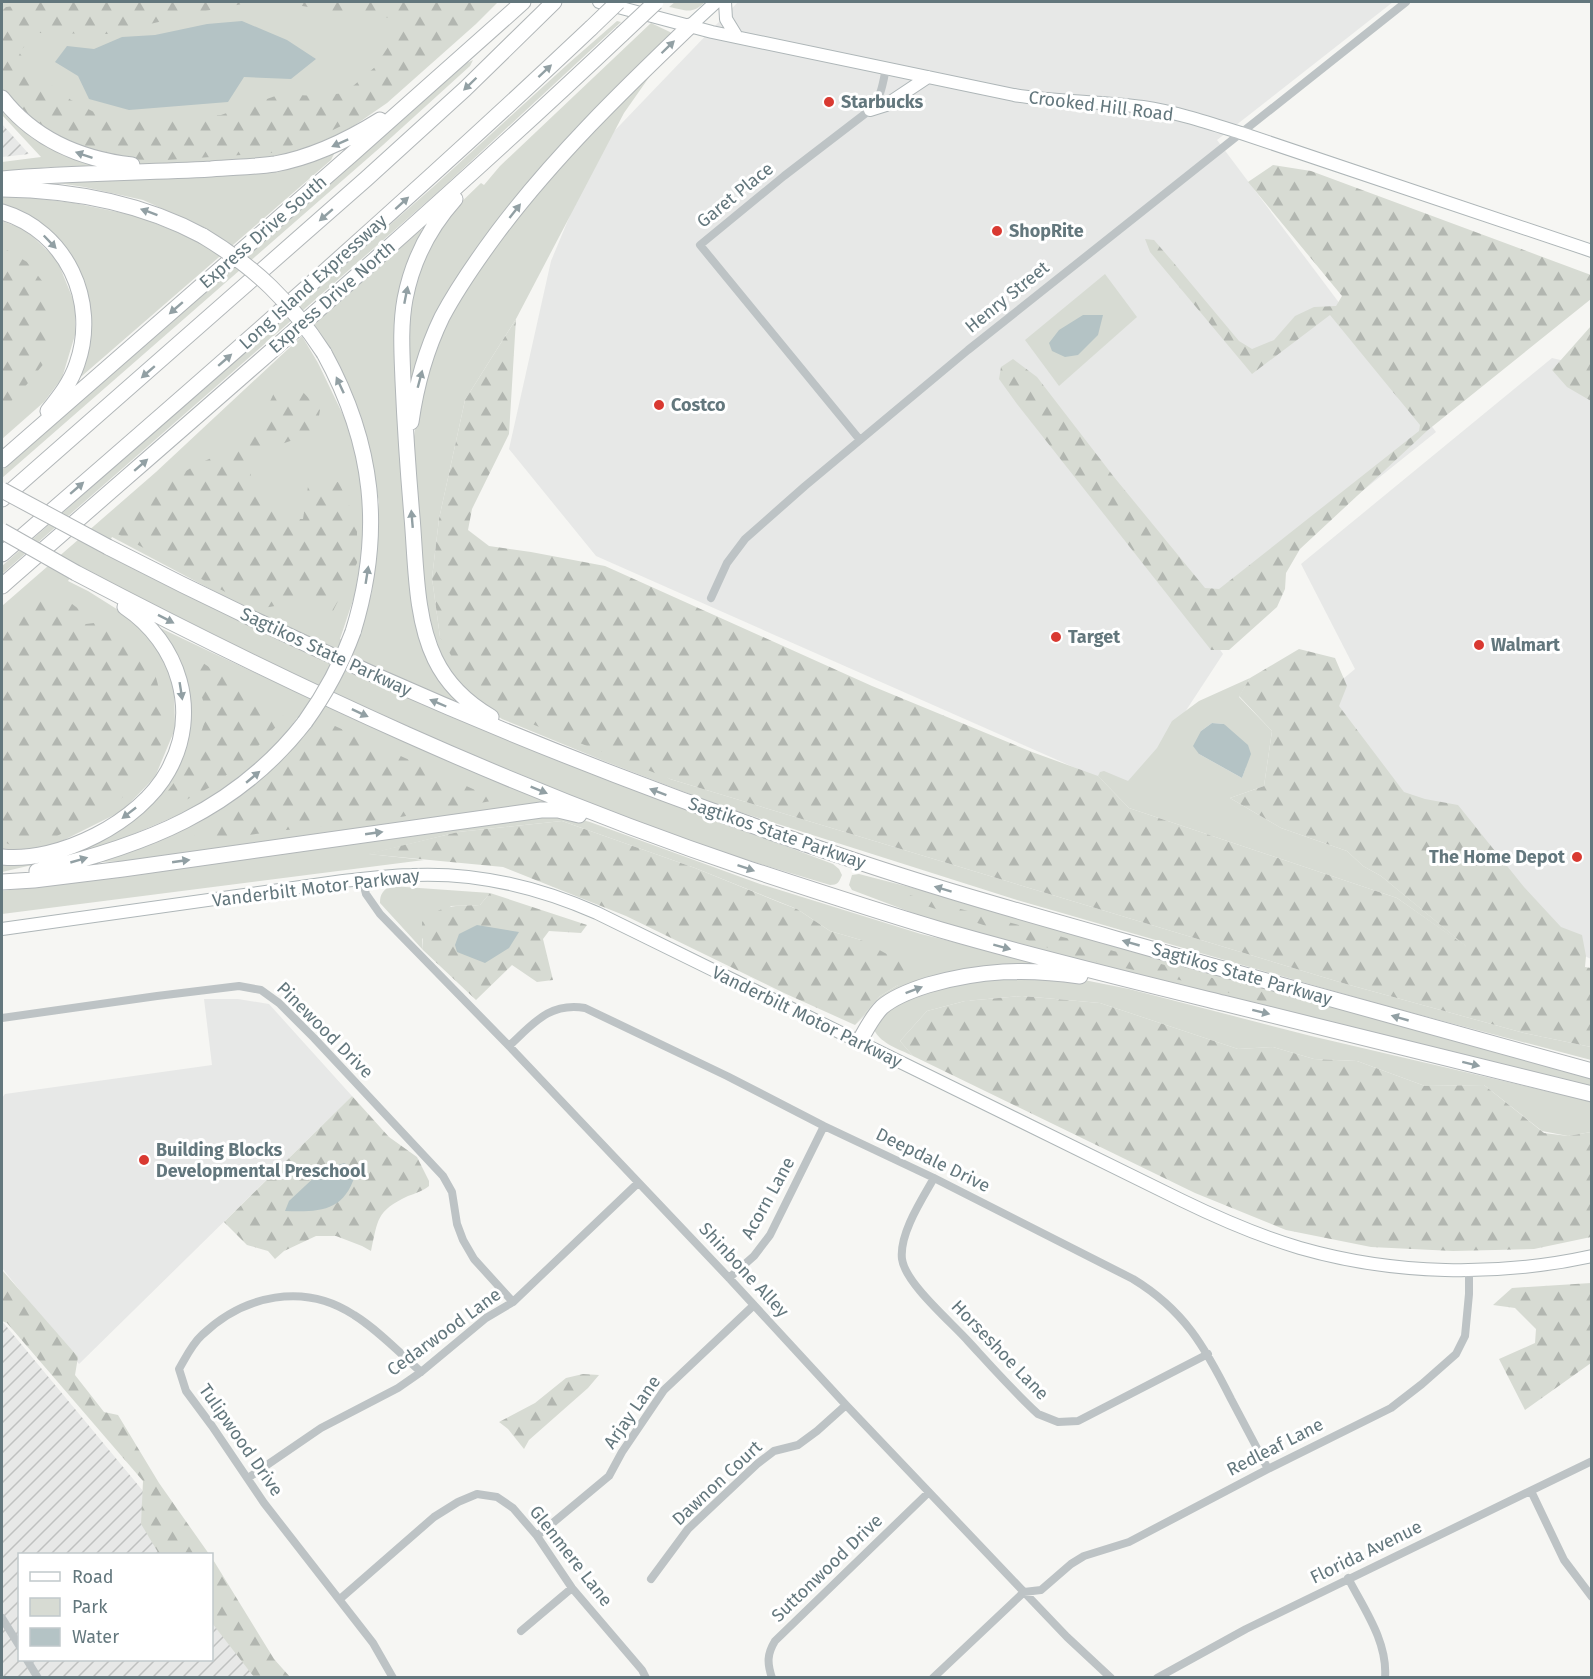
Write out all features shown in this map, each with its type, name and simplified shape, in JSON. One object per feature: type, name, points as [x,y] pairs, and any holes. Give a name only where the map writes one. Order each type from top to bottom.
[{"type":"highway","points":[[2,499],[366,179],[465,89],[554,2]]},
{"type":"highway","name":"Long Island Expressway","points":[[2,554],[393,212],[618,2]]},
{"type":"highway","name":"Express Drive North","points":[[2,586],[505,144],[656,2]]},
{"type":"highway","name":"Express Drive South","points":[[2,460],[441,76],[520,4]]},
{"type":"highway","points":[[407,458],[413,406],[425,360],[442,318],[461,284],[554,163],[607,107],[690,26]]},
{"type":"highway","points":[[2,179],[275,164],[338,144],[381,120],[441,76]]},
{"type":"highway","points":[[2,98],[15,114],[38,133],[82,154],[115,163],[134,165],[225,168]]},
{"type":"highway","points":[[505,144],[441,216],[424,243],[412,272],[405,302],[402,340],[407,458],[427,639],[445,677],[467,701],[530,742]]},
{"type":"highway","points":[[2,189],[57,192],[124,204],[172,220],[203,236],[243,262],[276,291],[305,324],[324,353],[345,394],[365,460],[370,492],[371,528],[369,561],[363,595],[343,658],[331,683],[305,722],[276,756],[224,799],[195,816],[150,836],[102,853],[2,880]]},
{"type":"highway","points":[[2,212],[13,215],[32,227],[57,249],[69,266],[78,286],[84,312],[84,339],[71,378],[20,444]]},
{"type":"highway","name":"Sagtikos State Parkway","points":[[2,490],[108,547],[337,659],[530,742],[707,810],[930,885],[1048,920],[1592,1071]]},
{"type":"highway","name":"Sagtikos State Parkway","points":[[2,531],[76,573],[204,639],[414,737],[547,794],[691,848],[798,885],[938,929],[1089,970],[1592,1094]]},
{"type":"highway","points":[[2,857],[15,859],[44,855],[84,842],[108,828],[140,805],[157,788],[169,771],[180,742],[184,717],[180,683],[173,661],[162,641],[138,617],[76,573]]},
{"type":"highway","points":[[2,880],[34,880],[113,870],[549,809],[567,811],[631,835],[691,848]]},
{"type":"highway","points":[[859,1042],[876,1014],[897,997],[938,982],[992,972],[1027,970],[1061,973],[1141,990],[1204,998]]},
{"type":"main road","name":"Crooked Hill Road","points":[[599,2],[737,38],[1023,96],[1146,108],[1203,121],[1592,252]]},
{"type":"main road","points":[[690,26],[716,2]]},
{"type":"main road","points":[[725,2],[726,19],[737,38]]},
{"type":"main road","points":[[870,110],[886,105],[928,77]]},
{"type":"main road","name":"Vanderbilt Motor Parkway","points":[[2,929],[362,879],[406,875],[453,875],[501,882],[552,896],[597,914],[1188,1204],[1263,1236],[1309,1251],[1371,1264],[1427,1269],[1469,1270],[1543,1264],[1592,1256]]},
{"type":"street","name":"Henry Street","points":[[711,598],[727,563],[745,539],[860,440],[977,343],[1406,2]]},
{"type":"street","name":"Garet Place","points":[[860,440],[700,245],[870,110],[880,94],[886,68]]},
{"type":"street","name":"Shinbone Alley","points":[[362,879],[366,894],[373,905],[1067,1637],[1111,1677]]},
{"type":"street","name":"Pinewood Drive","points":[[2,1018],[239,986],[261,990],[279,1003],[314,1038],[443,1176],[452,1192],[457,1224],[463,1240],[474,1259],[513,1302]]},
{"type":"street","name":"Deepdale Drive","points":[[509,1046],[540,1017],[556,1009],[572,1006],[585,1008],[934,1178],[1151,1290],[1190,1328],[1208,1354],[1268,1469]]},
{"type":"street","name":"Acorn Lane","points":[[729,1278],[754,1256],[770,1235],[824,1126]]},
{"type":"street","name":"Horseshoe Lane","points":[[934,1178],[910,1220],[904,1243],[902,1259],[910,1278],[1038,1414],[1058,1422],[1078,1420],[1208,1354]]},
{"type":"street","name":"Cedarwood Lane","points":[[248,1478],[321,1428],[398,1388],[421,1372],[486,1318],[513,1302],[638,1183]]},
{"type":"street","name":"Redleaf Lane","points":[[1024,1592],[1041,1590],[1084,1556],[1129,1542],[1391,1407],[1456,1354],[1465,1336],[1469,1304],[1469,1270]]},
{"type":"street","name":"Tulipwood Drive","points":[[393,1677],[373,1643],[264,1503],[186,1391],[179,1369],[191,1347],[222,1318],[242,1306],[264,1299],[290,1296],[321,1300],[354,1315],[421,1372]]},
{"type":"street","name":"Arjay Lane","points":[[537,1536],[609,1476],[622,1452],[664,1390],[754,1305]]},
{"type":"street","name":"Dawnon Court","points":[[651,1579],[688,1529],[757,1464],[774,1451],[798,1445],[846,1405]]},
{"type":"street","name":"Florida Avenue","points":[[1156,1677],[1348,1578],[1592,1461]]},
{"type":"street","points":[[1531,1491],[1564,1560],[1592,1597]]},
{"type":"street","name":"Suttonwood Drive","points":[[772,1677],[768,1666],[769,1652],[775,1641],[929,1492]]},
{"type":"street","name":"Glenmere Lane","points":[[340,1599],[434,1517],[458,1502],[477,1494],[497,1497],[513,1508],[537,1536],[572,1588],[646,1677]]},
{"type":"street","points":[[1348,1578],[1378,1635],[1386,1665],[1385,1677]]},
{"type":"street","points":[[521,1631],[572,1588]]},
{"type":"street","points":[[933,1677],[1024,1592]]},
{"type":"street","points":[[2,1618],[18,1644]]},
{"type":"street","points":[[28,1661],[38,1677]]},
{"type":"shaded area","points":[[738,2],[1393,2],[1217,140],[1436,432],[1200,621],[1223,654],[1132,793],[596,556],[509,449],[551,261],[598,148]]},
{"type":"shaded area","points":[[2,124],[29,154],[2,157]]},
{"type":"shaded area","points":[[1552,358],[1591,367],[1591,959],[1550,939],[1411,818],[1314,703],[1355,669],[1301,564]]},
{"type":"shaded area","name":"Building Blocks Developmental Preschool","points":[[204,999],[238,999],[269,1004],[352,1096],[79,1364],[2,1268],[2,1098],[5,1094],[212,1065]]},
{"type":"shaded area","points":[[2,1321],[153,1503],[188,1553],[18,1553],[18,1661],[213,1661],[213,1588],[275,1677],[2,1677]]},
{"type":"green space","points":[[2,2],[498,2],[387,103],[345,132],[298,152],[231,165],[49,167],[2,173],[2,162],[41,157],[2,115]]},
{"type":"green space","points":[[49,2],[253,2],[107,34],[38,33],[19,52],[31,70],[71,100],[113,122],[221,115],[281,94],[316,96],[345,93],[375,67],[392,41],[394,18],[361,16],[279,2],[494,2],[423,66],[363,115],[327,133],[271,153],[166,160],[97,159],[54,154],[2,102],[2,11],[6,7]]},
{"type":"green space","points":[[675,2],[705,2],[696,9],[688,10],[669,7]]},
{"type":"green space","points":[[617,21],[621,22],[438,192],[2,574],[2,566],[433,187]]},
{"type":"green space","points":[[651,23],[672,34],[485,239],[413,378],[407,378],[408,315],[418,269],[430,240],[452,211],[481,183],[484,185],[500,166]]},
{"type":"green space","points":[[473,60],[470,66],[383,145],[2,478],[2,470]]},
{"type":"green space","points":[[659,63],[624,113],[516,319],[465,400],[439,519],[432,578],[440,637],[670,779],[1346,984],[1524,1033],[1591,1047],[1591,1060],[1386,1006],[1017,900],[721,806],[502,719],[472,699],[449,676],[432,636],[417,544],[412,449],[422,386],[451,312],[507,227],[584,138]]},
{"type":"green space","points":[[335,152],[331,160],[75,382],[91,339],[85,296],[68,258],[2,208],[2,197],[18,196],[74,203],[137,216],[199,241],[205,228],[143,200],[45,181]]},
{"type":"green space","points":[[1273,165],[1311,171],[1591,275],[1591,299],[1428,430],[1300,549],[1286,573],[1285,589],[1277,607],[1229,650],[1211,650],[999,379],[1001,367],[1013,359],[1037,377],[1114,477],[1205,588],[1219,589],[1419,431],[1420,425],[1330,315],[1252,374],[1150,252],[1145,239],[1154,240],[1239,341],[1252,349],[1274,340],[1295,316],[1314,307],[1336,306],[1342,296],[1248,182]]},
{"type":"green space","points":[[2,221],[26,230],[57,260],[75,304],[75,335],[62,378],[44,402],[2,439]]},
{"type":"green space","points":[[420,229],[423,231],[402,278],[395,342],[398,429],[407,548],[421,640],[456,700],[448,700],[282,627],[112,537],[104,552],[350,673],[565,763],[833,864],[842,875],[837,884],[830,885],[674,838],[503,770],[314,687],[77,566],[68,581],[131,618],[160,648],[174,684],[175,729],[155,777],[122,811],[56,844],[16,852],[2,849],[2,606],[156,472],[302,336],[346,421],[358,464],[364,505],[362,551],[355,594],[340,639],[355,644],[372,592],[379,502],[363,423],[336,363],[313,325]]},
{"type":"green space","points":[[7,250],[27,262],[43,282],[53,339],[50,356],[19,394],[2,410],[2,260]]},
{"type":"green space","points":[[1105,274],[1137,317],[1059,386],[1025,340]]},
{"type":"green space","points":[[516,319],[509,434],[472,509],[468,530],[489,546],[605,566],[872,686],[1032,752],[1098,776],[1129,808],[1397,898],[1467,947],[1347,851],[1281,828],[1230,798],[1264,786],[1272,731],[1239,696],[1250,678],[1299,649],[1335,658],[1347,686],[1339,706],[1404,792],[1425,799],[1458,805],[1524,887],[1561,927],[1582,935],[1586,956],[1585,967],[1591,968],[1591,1047],[1524,1033],[1346,984],[670,779],[487,706],[464,677],[440,637],[432,578],[439,519],[465,400]]},
{"type":"green space","points":[[1591,326],[1591,401],[1567,387],[1552,370]]},
{"type":"green space","points":[[299,388],[320,410],[316,432],[273,447],[250,469],[253,491],[283,519],[303,519],[309,480],[339,482],[357,524],[357,563],[331,615],[311,600],[257,609],[114,532],[151,493],[194,466],[252,439],[274,393]]},
{"type":"green space","points":[[63,597],[80,610],[70,626],[110,621],[142,649],[154,670],[157,682],[164,741],[122,798],[92,818],[57,836],[19,849],[2,841],[2,635],[40,601]]},
{"type":"green space","points":[[154,625],[356,719],[562,806],[152,860],[101,862],[173,835],[236,798],[282,759],[308,727],[297,718],[284,736],[253,769],[206,803],[115,842],[2,872],[2,862],[38,861],[154,798],[187,697]]},
{"type":"green space","points":[[203,663],[285,717],[248,757],[216,784],[184,801],[162,799],[194,755],[207,714],[195,674]]},
{"type":"green space","points":[[1250,678],[1239,697],[1272,731],[1264,786],[1230,798],[1281,828],[1347,851],[1476,954],[1397,898],[1129,808],[1098,776],[1100,772],[1104,771],[1128,781],[1157,748],[1172,721],[1199,701]],"holes":[[[1212,723],[1224,724],[1246,767],[1242,778],[1199,754],[1201,731]]]},
{"type":"green space","points":[[324,721],[497,800],[389,819],[184,844],[219,816],[274,779]]},
{"type":"green space","points":[[550,815],[590,822],[760,884],[921,934],[1054,967],[881,999],[855,1025],[880,996],[898,985],[861,940],[830,931],[797,909],[695,868],[562,821],[458,832],[369,854],[424,860],[2,914],[2,891]]},
{"type":"green space","points":[[562,821],[695,868],[797,909],[830,931],[861,940],[907,965],[898,985],[880,996],[855,1025],[626,916],[503,867],[367,854],[458,832]]},
{"type":"green space","points":[[859,874],[1591,1078],[1591,1088],[1129,975],[950,927],[852,890],[849,885],[852,875]]},
{"type":"green space","points":[[391,886],[490,893],[480,905],[451,906],[422,939],[423,950],[380,903],[383,893]]},
{"type":"green space","points":[[490,893],[587,925],[581,933],[549,931],[543,939],[553,980],[537,982],[512,965],[476,1000],[423,950],[422,922],[443,909],[480,905]]},
{"type":"green space","points":[[906,894],[1267,993],[1301,1007],[1280,1006],[1172,978],[1073,957],[906,899]]},
{"type":"green space","points":[[985,976],[1084,980],[1129,989],[1311,1036],[1576,1098],[1591,1102],[1591,1132],[1568,1136],[1542,1131],[1484,1085],[1425,1086],[1357,1061],[1314,1059],[1273,1047],[1238,1049],[1100,1003],[1022,996],[965,1001],[927,1011],[900,1041],[913,1056],[890,1045],[879,1037],[873,1027],[896,1002]]},
{"type":"green space","points":[[1022,996],[1100,1003],[1238,1049],[1273,1047],[1314,1059],[1357,1061],[1425,1086],[1484,1085],[1544,1133],[1568,1136],[1591,1132],[1591,1237],[1534,1249],[1453,1251],[1371,1247],[1286,1230],[1195,1193],[913,1056],[900,1041],[927,1011],[965,1001]]},
{"type":"green space","points":[[352,1096],[389,1137],[417,1157],[429,1181],[429,1186],[398,1201],[384,1212],[377,1224],[371,1251],[336,1236],[316,1236],[284,1251],[275,1259],[268,1251],[247,1245],[224,1222]]},
{"type":"green space","points":[[2,1270],[78,1357],[75,1375],[104,1412],[118,1415],[159,1483],[208,1553],[158,1553],[141,1524],[143,1481],[7,1323],[2,1321]]},
{"type":"green space","points":[[1591,1283],[1591,1363],[1525,1410],[1499,1359],[1535,1343],[1536,1329],[1515,1308],[1493,1305],[1512,1288]]},
{"type":"green space","points":[[583,1374],[599,1375],[588,1388],[529,1440],[524,1449],[508,1429],[499,1422],[535,1403],[566,1378]]},
{"type":"green space","points":[[213,1560],[274,1659],[290,1677],[254,1677],[213,1624]]},
{"type":"water","points":[[242,21],[287,40],[316,59],[291,79],[244,77],[228,102],[129,110],[89,99],[78,76],[55,62],[67,46],[94,49],[122,37],[155,35],[207,24]]},
{"type":"water","points":[[1083,315],[1103,315],[1098,335],[1078,355],[1065,357],[1052,351],[1049,343],[1059,330]]},
{"type":"water","points":[[1212,723],[1224,724],[1248,745],[1251,754],[1242,778],[1199,754],[1193,746],[1201,731]]},
{"type":"water","points":[[477,925],[519,932],[509,948],[485,963],[457,952],[455,945],[459,934]]},
{"type":"water","points":[[344,1163],[352,1167],[355,1175],[350,1187],[337,1203],[319,1210],[285,1211],[289,1201],[321,1171]]},
{"type":"place","name":"Starbucks","points":[[829,102]]},
{"type":"place","name":"ShopRite","points":[[997,231]]},
{"type":"place","name":"Costco","points":[[659,405]]},
{"type":"place","name":"Target","points":[[1056,637]]},
{"type":"place","name":"Walmart","points":[[1479,645]]},
{"type":"place","name":"The Home Depot","points":[[1577,857]]},
{"type":"place","name":"Building Blocks Developmental Preschool","points":[[144,1160]]}]
